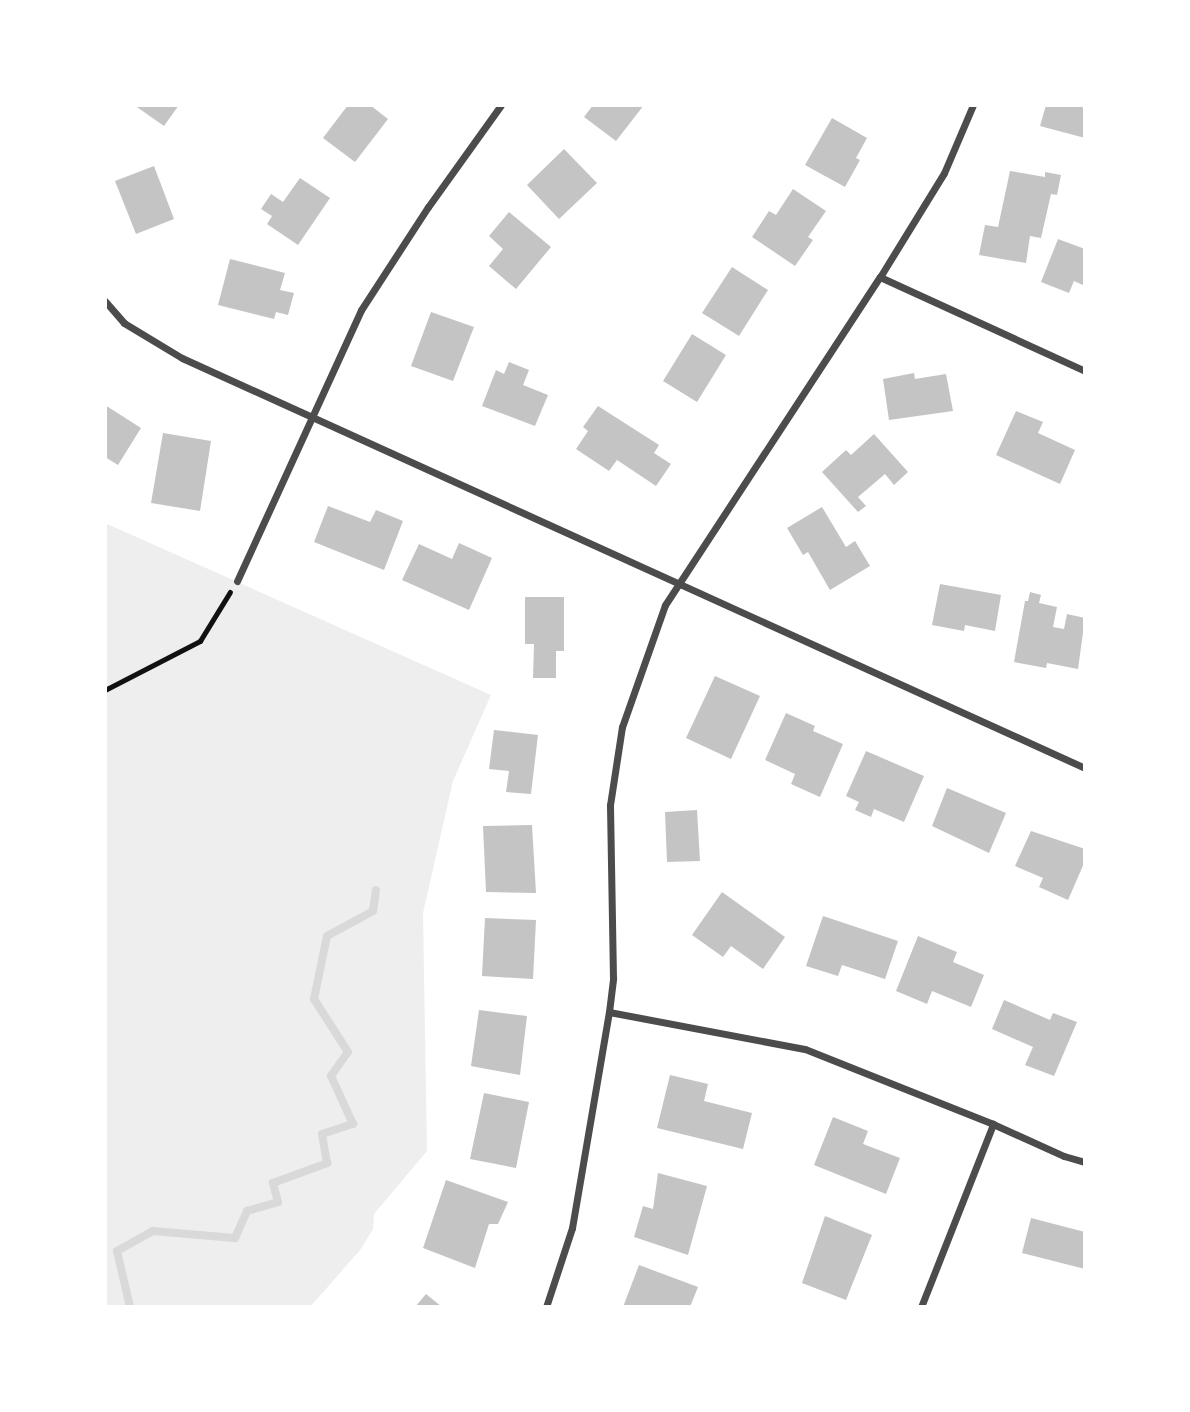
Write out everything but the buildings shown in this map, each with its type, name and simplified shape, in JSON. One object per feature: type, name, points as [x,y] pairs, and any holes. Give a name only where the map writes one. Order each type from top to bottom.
[{"type":"street","points":[[237,581],[361,310],[428,207],[501,105]]},
{"type":"street","points":[[546,1307],[572,1228],[609,1012],[613,978],[610,805],[622,727],[665,605],[880,277],[944,173],[972,105]]},
{"type":"street","points":[[880,277],[1085,371]]},
{"type":"street","points":[[105,301],[124,323],[182,358],[1085,768]]},
{"type":"street","points":[[609,1012],[805,1049],[993,1124],[1064,1156],[1085,1162]]},
{"type":"street","points":[[921,1307],[993,1124]]},
{"type":"path","points":[[105,690],[200,641],[237,581]]},
{"type":"shaded area","points":[[105,523],[491,695],[453,781],[423,913],[427,1151],[374,1214],[373,1229],[361,1249],[310,1307],[105,1307]]},
{"type":"waterway","points":[[130,1307],[117,1251],[153,1231],[235,1238],[247,1211],[278,1202],[273,1183],[327,1163],[322,1134],[353,1124],[331,1076],[348,1052],[314,999],[327,936],[373,911],[376,890]]}]
